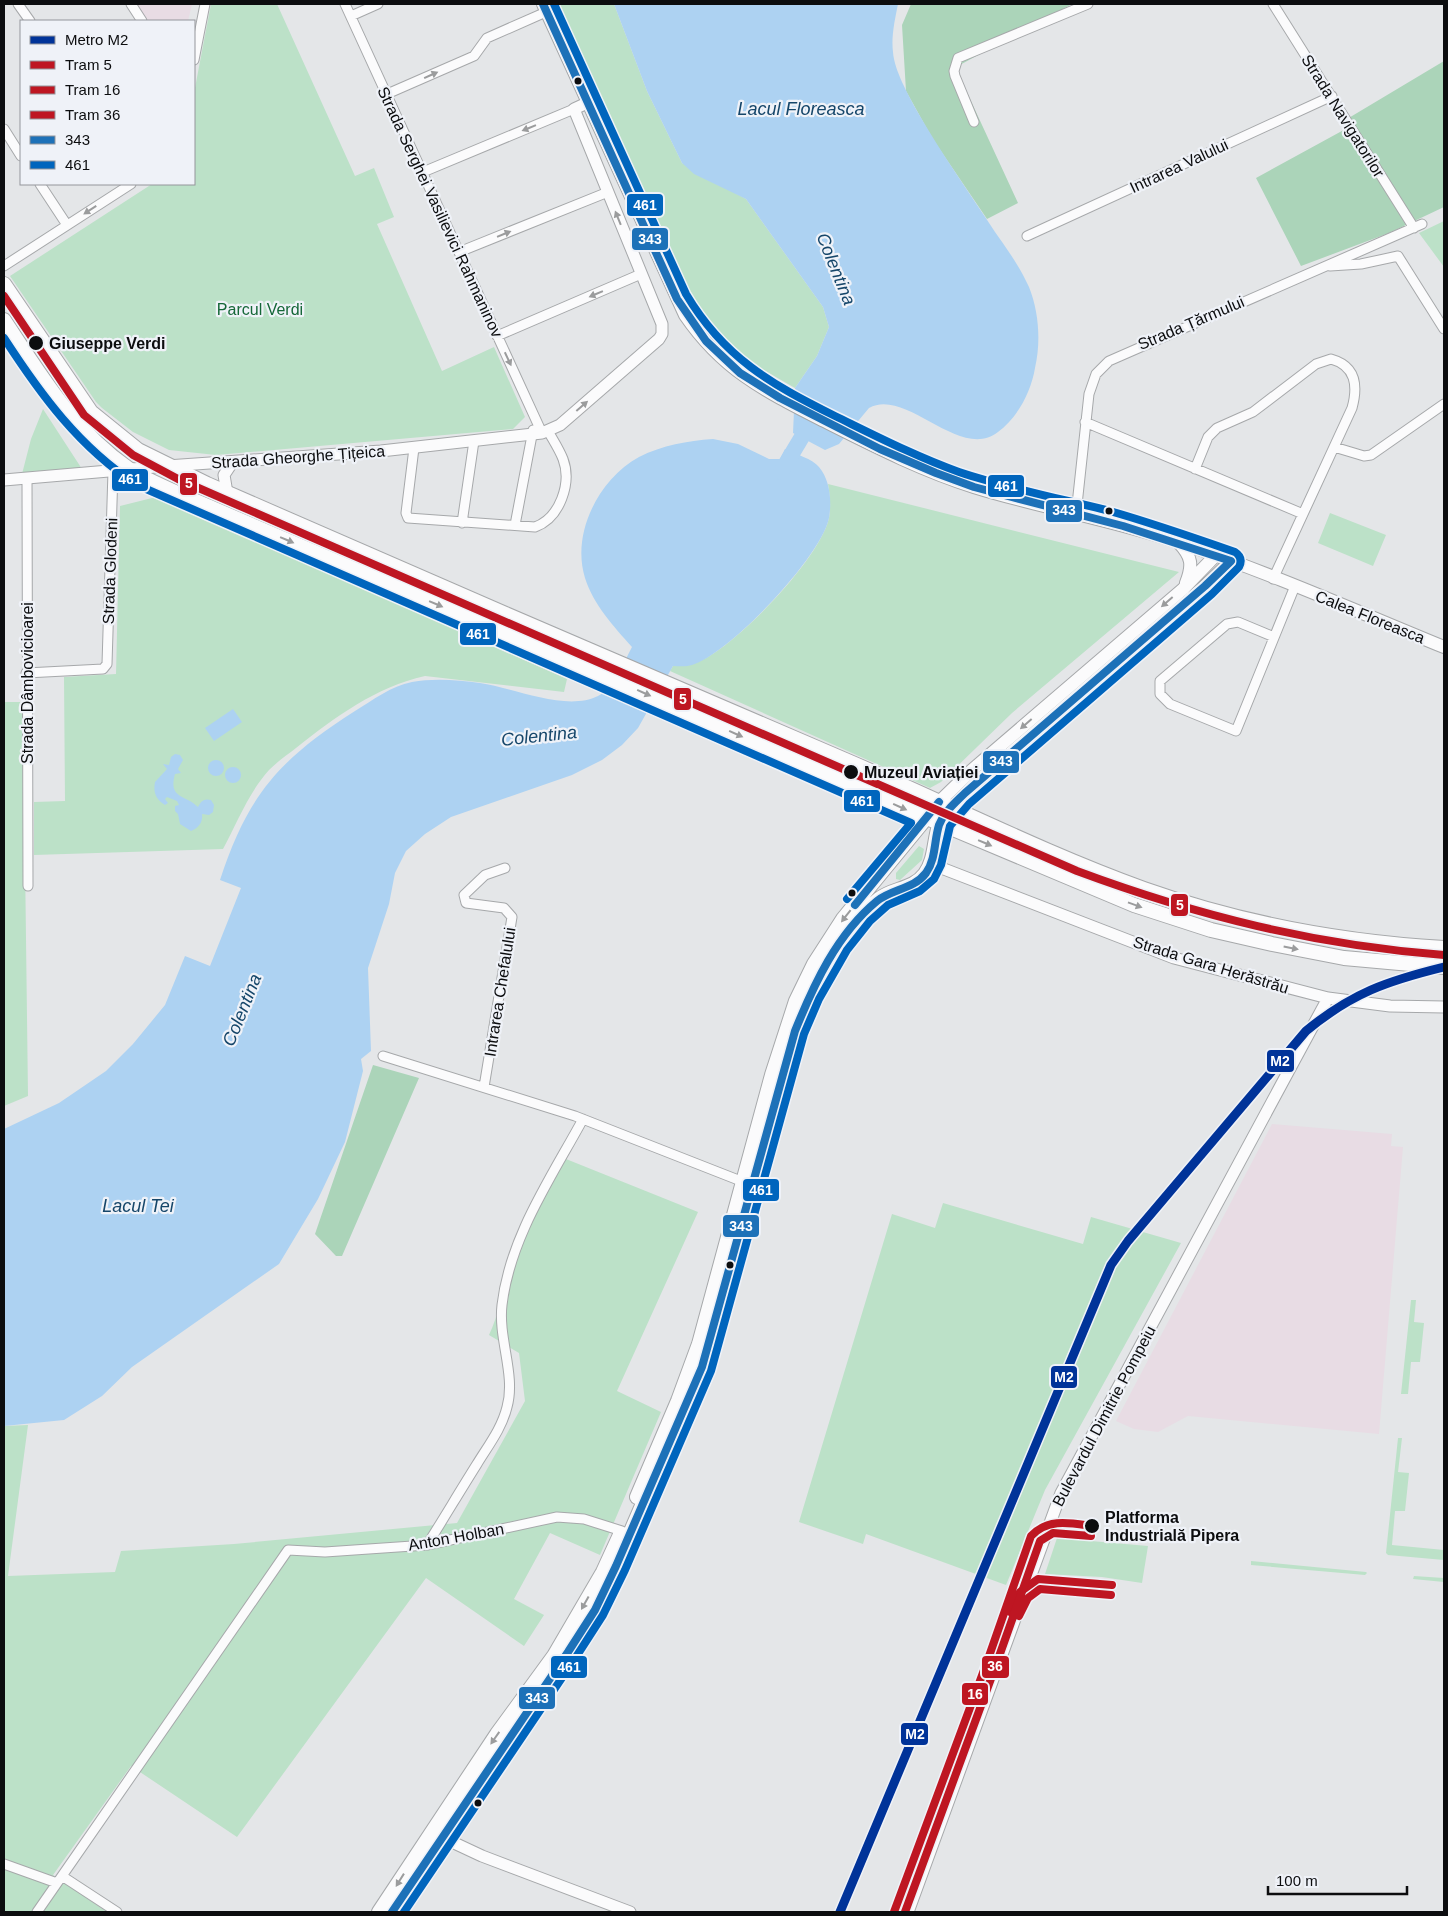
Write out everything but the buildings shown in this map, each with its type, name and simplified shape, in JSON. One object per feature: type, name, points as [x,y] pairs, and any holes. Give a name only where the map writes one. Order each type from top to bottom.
[{"type":"main road","name":"Calea Floreasca","points":[[544,8],[677,299],[698,335],[716,355],[735,370],[796,407],[904,460],[974,487],[1177,542],[1295,586],[1444,647]]},
{"type":"main road","points":[[4,284],[86,407],[129,444],[166,466],[1090,868],[1197,906],[1314,933],[1369,942],[1444,948]]},
{"type":"main road","points":[[4,320],[74,421],[131,469],[184,496],[599,674],[933,821],[1134,905],[1211,930],[1272,944],[1344,958],[1444,967]]},
{"type":"main road","points":[[1177,542],[1191,560],[1191,570],[1185,586]]},
{"type":"main road","points":[[379,1912],[437,1835],[568,1652],[609,1582],[700,1373],[786,1027],[814,964],[843,919],[900,852],[933,821],[972,770],[1185,586],[1215,556]]},
{"type":"main road","points":[[946,804],[978,781],[1205,586],[1231,561]]},
{"type":"main road","points":[[392,1912],[497,1734],[554,1656],[603,1572],[693,1363],[795,1031],[812,990],[829,960],[853,926],[882,897],[922,878],[931,864],[933,821]]},
{"type":"main road","points":[[900,852],[890,870],[889,878],[900,890]]},
{"type":"street","points":[[18,4],[29,20]]},
{"type":"street","points":[[131,4],[141,20]]},
{"type":"street","points":[[195,55],[205,4]]},
{"type":"street","name":"Strada Serghei Vasilievici Rahmaninov","points":[[345,4],[536,420],[540,433]]},
{"type":"street","points":[[351,16],[378,4]]},
{"type":"street","points":[[974,122],[955,76],[954,71],[958,58],[1088,4]]},
{"type":"street","name":"Strada Navigatorilor","points":[[1273,4],[1418,226]]},
{"type":"street","points":[[387,94],[474,56],[487,38],[544,8]]},
{"type":"street","name":"Intrarea Valului","points":[[1027,236],[1332,96]]},
{"type":"street","points":[[423,172],[574,109],[588,106]]},
{"type":"street","points":[[579,120],[588,106]]},
{"type":"street","points":[[497,336],[641,274],[574,109]]},
{"type":"street","points":[[4,129],[20,154]]},
{"type":"street","points":[[41,185],[67,225]]},
{"type":"street","points":[[4,266],[129,185]]},
{"type":"street","points":[[459,252],[608,192]]},
{"type":"street","name":"Strada Țărmului","points":[[1076,514],[1085,422],[1092,385],[1096,374],[1109,361],[1418,226]]},
{"type":"street","points":[[1324,266],[1361,264],[1398,256],[1444,329]]},
{"type":"street","name":"Strada Gheorghe Țițeica","points":[[4,480],[414,448],[540,433],[560,425],[659,339],[662,328],[641,274]]},
{"type":"street","points":[[1195,469],[1208,437],[1217,428],[1253,412],[1316,364],[1331,359],[1346,366],[1355,380],[1352,408],[1273,579]]},
{"type":"street","points":[[1334,447],[1364,456],[1370,455],[1444,404]]},
{"type":"street","points":[[1085,422],[1303,514]]},
{"type":"street","points":[[515,526],[540,433]]},
{"type":"street","points":[[414,448],[406,515],[412,520],[535,526],[542,524],[555,511],[563,494],[566,471],[563,459],[540,433]]},
{"type":"street","points":[[462,523],[474,441]]},
{"type":"street","points":[[227,493],[224,475],[232,463]]},
{"type":"street","name":"Strada Glodeni","points":[[26,673],[103,670],[108,662],[113,471]]},
{"type":"street","name":"Strada Dâmbovicioarei","points":[[27,479],[28,886]]},
{"type":"street","name":"Calea Floreasca","points":[[1274,637],[1238,622],[1226,624],[1160,681],[1160,694],[1170,704],[1236,731],[1295,586]]},
{"type":"street","name":"Strada Gara Herăstrău","points":[[931,864],[1174,958],[1328,998],[1390,1006],[1444,1007]]},
{"type":"street","name":"Intrarea Chefalului","points":[[484,1087],[512,917],[504,908],[466,903],[464,899],[467,890],[485,875],[506,868]]},
{"type":"street","name":"Bulevardul Dimitrie Pompeiu","points":[[908,1912],[1060,1493],[1328,998]]},
{"type":"street","points":[[383,1056],[584,1119],[748,1184]]},
{"type":"street","points":[[427,1545],[496,1434],[508,1406],[508,1384],[502,1335],[502,1306],[510,1265],[527,1220],[584,1119]]},
{"type":"street","name":"Anton Holban","points":[[60,1880],[288,1550],[325,1552],[427,1545],[557,1517],[584,1519],[622,1531]]},
{"type":"street","points":[[437,1835],[478,1854],[630,1912]]},
{"type":"street","points":[[4,1864],[60,1880],[117,1912]]},
{"type":"street","points":[[37,1912],[60,1880]]},
{"type":"shaded area","points":[[131,4],[192,4],[188,20],[142,20]]},
{"type":"shaded area","points":[[1272,1124],[1392,1134],[1391,1146],[1403,1147],[1379,1434],[1188,1416],[1158,1432],[1134,1429],[1116,1421]]},
{"type":"green space","name":"Parcul Verdi","points":[[211,4],[277,4],[355,176],[374,168],[394,217],[377,224],[442,371],[494,347],[525,417],[513,429],[216,455],[169,450],[133,432],[96,402],[10,276],[150,185],[195,185],[195,88]]},
{"type":"green space","points":[[559,4],[614,4],[647,91],[682,163],[746,199],[823,307],[829,327],[817,356],[795,388],[757,366],[723,342],[691,297]]},
{"type":"green space","points":[[911,4],[1072,4],[958,66],[958,73],[1018,203],[987,219],[932,138],[906,91],[902,25]]},
{"type":"green space","points":[[1444,61],[1444,207],[1389,233],[1301,266],[1256,178],[1351,126],[1347,119]]},
{"type":"green space","points":[[1444,221],[1444,267],[1419,233]]},
{"type":"green space","points":[[43,409],[82,469],[22,474],[31,439]]},
{"type":"green space","points":[[828,484],[1179,572],[1012,713],[941,782],[930,788],[670,671],[673,666],[698,662],[721,648],[758,616],[796,575],[823,535],[829,518]]},
{"type":"green space","points":[[156,497],[567,679],[564,692],[425,676],[407,681],[373,695],[341,714],[272,767],[249,798],[223,849],[34,855],[34,802],[65,801],[64,677],[116,674],[120,506]]},
{"type":"green space","points":[[1330,513],[1386,535],[1373,566],[1318,543]]},
{"type":"green space","points":[[4,702],[23,702],[28,1096],[4,1106]]},
{"type":"green space","points":[[919,846],[924,849],[922,860],[900,880],[896,879],[896,873]]},
{"type":"green space","points":[[373,1065],[419,1078],[342,1256],[336,1256],[315,1234]]},
{"type":"green space","points":[[561,1157],[698,1212],[617,1391],[661,1412],[600,1555],[550,1533],[514,1599],[544,1615],[524,1646],[426,1578],[237,1837],[131,1766],[53,1875],[107,1912],[4,1912],[4,1426],[28,1425],[8,1576],[115,1572],[121,1551],[234,1544],[457,1523],[525,1401],[519,1353],[489,1335],[498,1312],[512,1250],[520,1228]]},
{"type":"green space","points":[[943,1203],[1083,1244],[1091,1217],[1181,1243],[1045,1490],[1006,1585],[866,1534],[863,1544],[799,1522],[892,1214],[935,1228]]},
{"type":"green space","points":[[1411,1300],[1416,1300],[1414,1322],[1424,1323],[1420,1362],[1411,1362],[1408,1394],[1401,1394]]},
{"type":"green space","points":[[1398,1438],[1402,1438],[1398,1472],[1409,1473],[1405,1511],[1395,1511],[1392,1545],[1444,1550],[1444,1560],[1388,1555],[1386,1553]]},
{"type":"green space","points":[[1057,1538],[1148,1546],[1142,1583],[1102,1577],[1045,1574]]},
{"type":"green space","points":[[1251,1561],[1367,1573],[1365,1575],[1251,1565]]},
{"type":"green space","points":[[1414,1576],[1444,1578],[1444,1582],[1413,1579]]},
{"type":"water","name":"Lacul Floreasca","points":[[614,4],[898,4],[893,46],[894,59],[902,83],[936,142],[1017,265],[1029,287],[1035,307],[1038,327],[1038,348],[1033,377],[1027,395],[1012,419],[1005,426],[998,432],[983,439],[967,438],[950,432],[899,407],[884,404],[869,408],[839,444],[825,450],[793,433],[795,388],[817,356],[829,327],[823,307],[746,199],[694,174],[682,163],[647,91]]},
{"type":"water","name":"Lacul Tei","points":[[713,439],[738,444],[769,459],[780,459],[785,449],[808,459],[819,467],[828,484],[830,511],[822,535],[810,556],[772,602],[728,642],[708,657],[692,665],[673,666],[638,728],[622,745],[602,760],[572,775],[451,817],[425,834],[406,851],[395,873],[389,904],[368,968],[371,1051],[361,1059],[363,1071],[345,1142],[318,1199],[279,1264],[132,1367],[102,1396],[64,1420],[4,1426],[4,1129],[59,1103],[106,1071],[133,1044],[165,1005],[185,956],[210,966],[241,888],[220,880],[242,824],[255,801],[270,781],[306,746],[329,729],[389,690],[412,682],[446,680],[480,683],[540,697],[571,701],[585,700],[604,692],[618,675],[632,647],[599,606],[585,578],[582,561],[582,543],[585,526],[592,509],[612,479],[639,457],[675,444]]},
{"type":"water","points":[[233,709],[242,722],[214,741],[205,728]]},
{"type":"water","points":[[175,754],[180,755],[183,760],[178,769],[181,773],[175,774],[173,782],[176,792],[198,807],[206,799],[211,800],[214,805],[213,812],[209,815],[202,814],[200,824],[191,831],[180,824],[178,814],[175,811],[175,806],[179,805],[177,801],[167,797],[165,799],[168,803],[165,805],[157,798],[154,789],[155,782],[167,769],[163,764],[169,765],[171,757]]},
{"type":"water","points":[[216,760],[222,762],[224,768],[222,774],[216,776],[210,774],[208,768],[210,762]]},
{"type":"water","points":[[233,767],[239,769],[241,775],[239,781],[233,783],[227,781],[225,775],[227,769]]},
{"type":"waterway","name":"Colentina","points":[[781,472],[812,420]]},
{"type":"metro line","name":"M2","points":[[840,1912],[1111,1265],[1128,1241],[1306,1031],[1339,1007],[1371,990],[1387,983],[1444,967]]},
{"type":"tram line","name":"5","points":[[4,296],[84,415],[133,455],[178,479],[1077,871],[1167,902],[1257,926],[1349,944],[1444,955]]},
{"type":"tram line","name":"16","points":[[894,1912],[987,1662],[1031,1536],[1038,1530],[1052,1524],[1068,1523],[1092,1526]]},
{"type":"tram line","name":"36","points":[[905,1912],[1040,1541],[1053,1533],[1091,1536]]},
{"type":"tram line","name":"16","points":[[1010,1612],[1020,1592],[1038,1579],[1112,1585]]},
{"type":"tram line","name":"36","points":[[1019,1616],[1028,1598],[1040,1589],[1111,1595]]},
{"type":"transit line","name":"343","points":[[392,1912],[568,1652],[595,1610],[616,1566],[702,1367],[795,1031],[810,996],[838,944],[863,914],[877,901],[909,886],[926,873],[933,856],[937,831],[941,820],[957,800],[1205,586],[1231,561],[1123,526],[974,487],[936,473],[880,449],[780,398],[740,373],[706,341],[677,299],[543,4]]},
{"type":"transit line","name":"461","points":[[404,1912],[576,1657],[603,1615],[625,1570],[711,1371],[804,1034],[819,999],[847,950],[870,921],[888,905],[920,891],[934,879],[941,865],[950,826],[969,804],[1212,594],[1239,567],[1240,563],[1240,557],[1235,552],[1154,525],[1106,510],[995,483],[943,466],[897,446],[812,404],[751,367],[716,336],[686,294],[554,4]]},
{"type":"transit line","name":"461","points":[[4,338],[47,400],[79,437],[116,470],[137,485],[911,823],[847,899]]},
{"type":"transit line","name":"343","points":[[855,905],[939,802]]},
{"type":"place","name":"Giuseppe Verdi","points":[[36,343]]},
{"type":"place","name":"Muzeul Aviației","points":[[851,772]]},
{"type":"place","name":"Platforma Industrială Pipera","points":[[1092,1526]]}]
